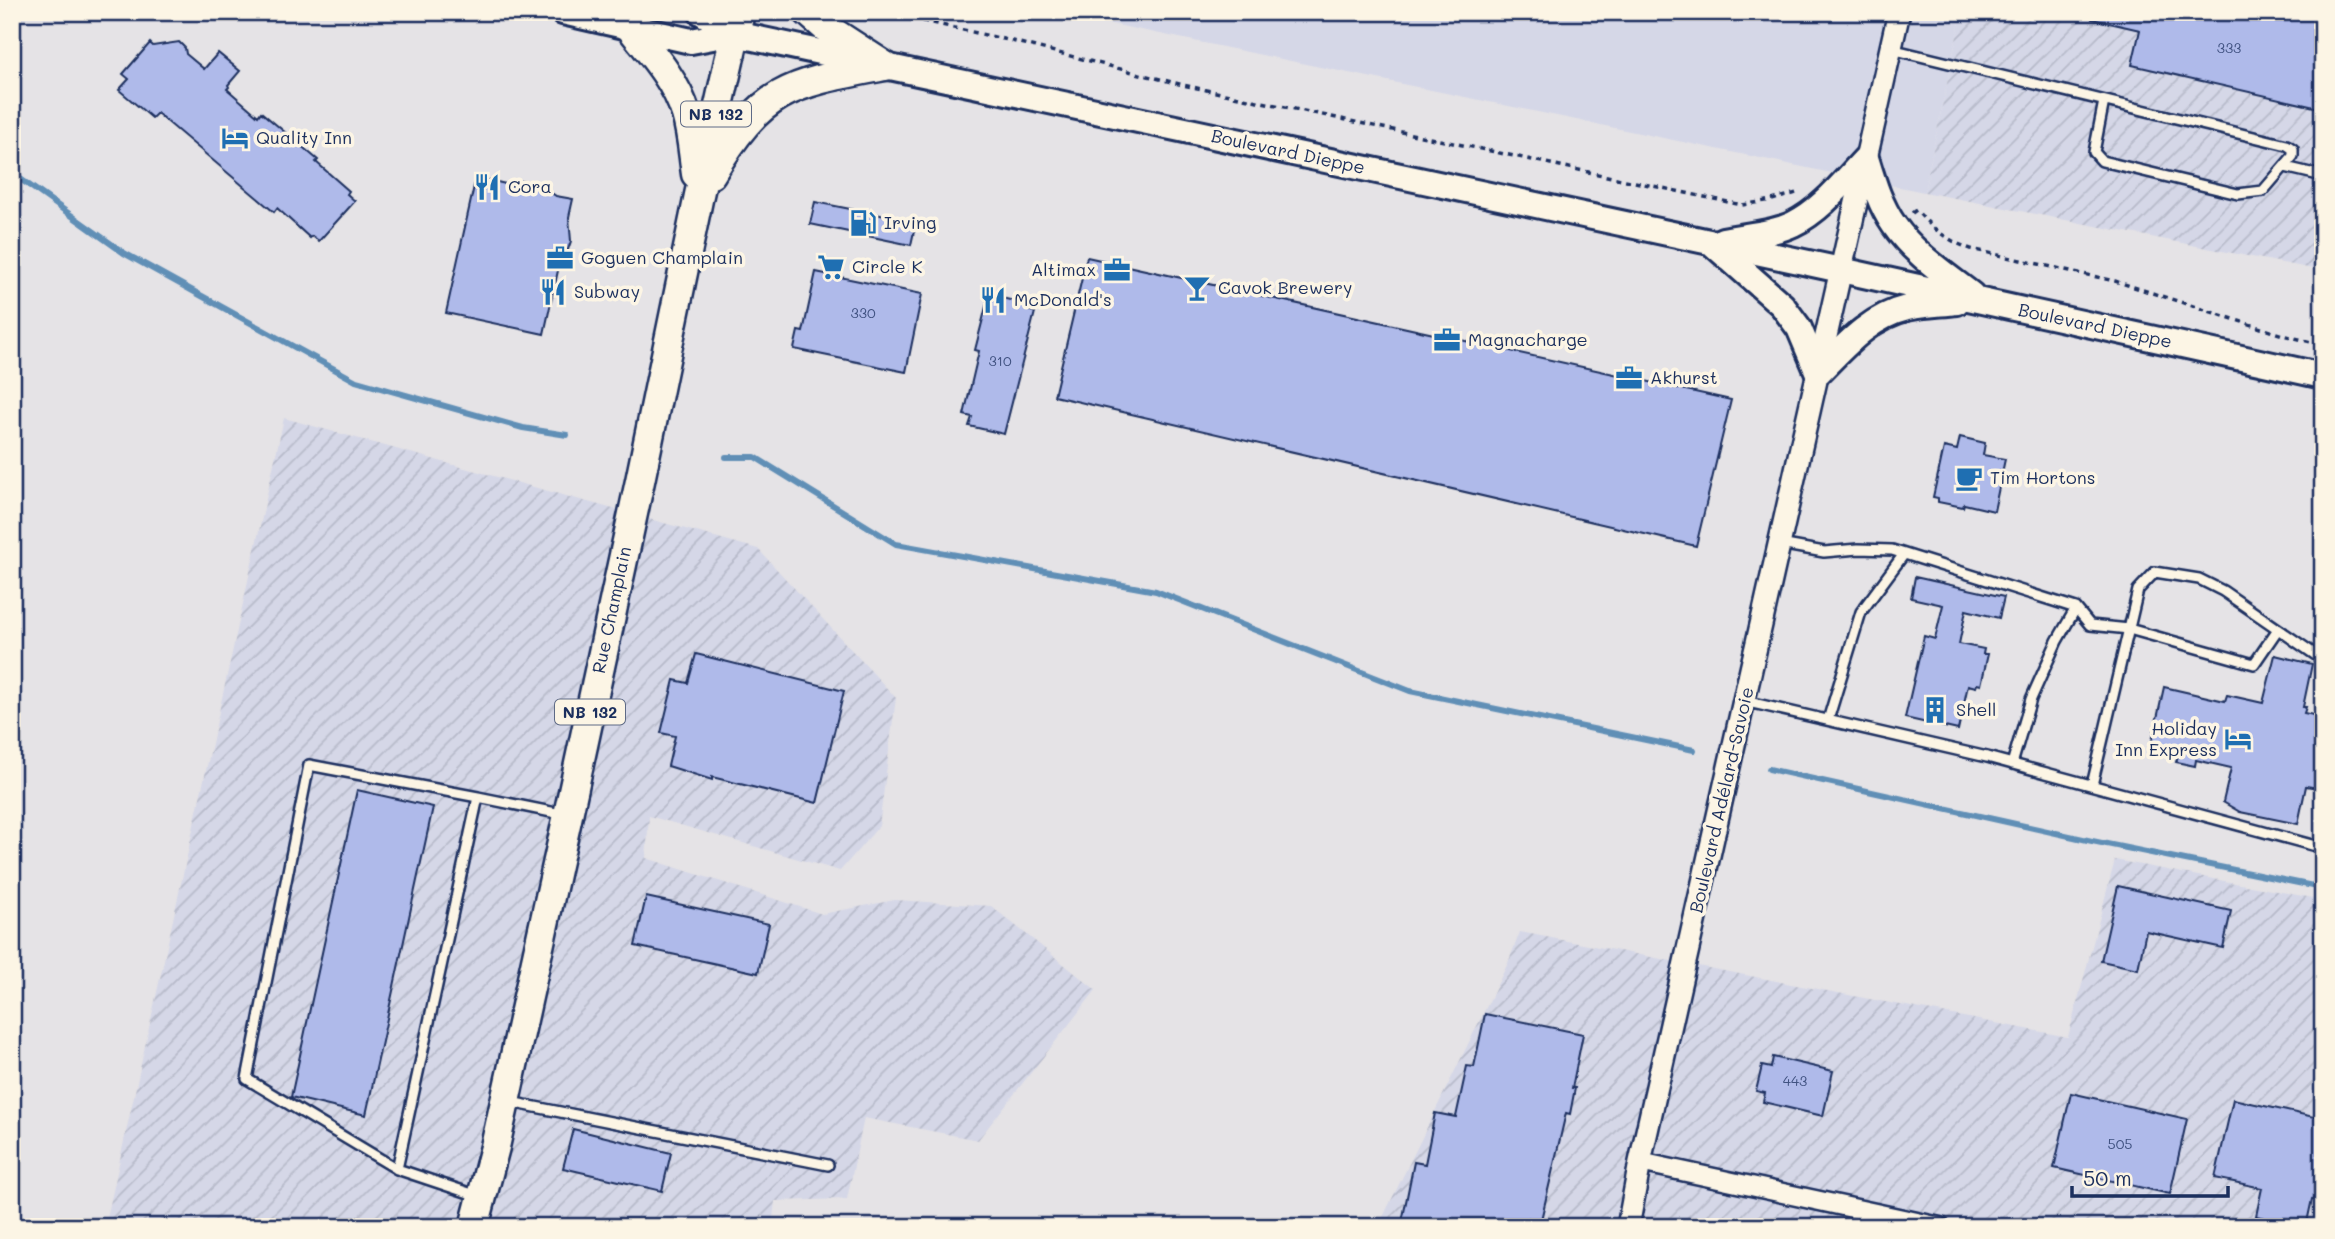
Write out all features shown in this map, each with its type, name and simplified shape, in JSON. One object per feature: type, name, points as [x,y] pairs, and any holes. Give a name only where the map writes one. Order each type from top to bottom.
[{"type":"main road","name":"Boulevard Dieppe","points":[[563,12],[691,41],[737,23]]},
{"type":"main road","name":"Boulevard Dieppe","points":[[701,12],[885,66],[2323,376]]},
{"type":"main road","points":[[808,12],[825,27],[885,66]]},
{"type":"main road","name":"Rue Champlain","points":[[474,1227],[505,1101],[568,815],[737,23]]},
{"type":"main road","points":[[630,27],[662,67],[680,99],[690,133],[699,195]]},
{"type":"main road","points":[[699,195],[737,132],[769,100],[816,79],[885,66]]},
{"type":"main road","points":[[1710,242],[1773,231],[1793,224],[1814,211],[1866,158],[1876,190],[1894,225],[1925,258],[1978,300]]},
{"type":"main road","points":[[1710,242],[1782,304],[1799,328],[1818,373],[1859,332],[1883,316],[1909,307],[1978,300]]},
{"type":"street","points":[[1866,158],[1899,12]]},
{"type":"street","name":"Boulevard Adélard-Savoie","points":[[1628,1227],[1640,1162],[1866,158]]},
{"type":"street","points":[[1640,1162],[1940,1227]]},
{"type":"lane","points":[[1891,49],[2104,100],[2287,145],[2293,149],[2293,156],[2263,191],[2252,194],[2238,194],[2102,161],[2094,152],[2104,100]]},
{"type":"lane","points":[[2285,167],[2323,176]]},
{"type":"lane","points":[[1780,544],[1824,552],[1892,550],[2076,608],[2090,625],[2129,629],[2255,664],[2278,629]]},
{"type":"lane","points":[[1828,720],[1861,612],[1904,554]]},
{"type":"lane","points":[[2092,785],[2138,590],[2155,572],[2199,579],[2222,591],[2323,660]]},
{"type":"lane","points":[[2012,764],[2031,699],[2057,641],[2076,608]]},
{"type":"lane","points":[[1744,701],[2012,764],[2323,848]]},
{"type":"lane","points":[[482,1197],[397,1169],[247,1079],[309,765],[568,815]]},
{"type":"lane","points":[[397,1169],[478,797]]},
{"type":"lane","points":[[505,1101],[828,1165]]},
{"type":"path","points":[[884,12],[1012,41],[1183,85],[1742,205],[1801,192],[1805,198]]},
{"type":"path","points":[[1911,214],[1916,210],[1935,230],[1953,243],[2115,281],[2283,335],[2323,345]]},
{"type":"shaded area","points":[[1054,12],[1962,12],[1924,192]]},
{"type":"shaded area","points":[[1962,12],[2323,12],[2323,271],[1924,192]]},
{"type":"shaded area","points":[[284,418],[758,549],[896,698],[879,826],[840,871],[649,816],[646,858],[822,914],[895,900],[991,906],[1096,990],[978,1140],[864,1118],[847,1199],[775,1201],[772,1227],[105,1227]]},
{"type":"shaded area","points":[[2115,860],[2323,900],[2323,1227],[1378,1227],[1508,963],[1520,932],[2068,1037]]},
{"type":"building","points":[[2093,12],[2323,12],[2323,109],[2132,65],[2140,30],[2092,19]]},
{"type":"building","name":"Quality Inn","points":[[179,42],[185,48],[186,54],[204,69],[218,53],[240,71],[227,89],[258,116],[261,112],[318,160],[316,162],[349,191],[347,194],[355,201],[319,241],[312,236],[310,238],[277,208],[274,212],[157,113],[152,118],[119,90],[129,79],[123,74],[150,43],[153,46]]},
{"type":"building","points":[[476,177],[514,186],[515,180],[538,184],[556,196],[573,199],[569,217],[571,241],[565,258],[561,257],[544,334],[446,313]]},
{"type":"building","name":"Irving","points":[[815,202],[916,222],[911,245],[810,224]]},
{"type":"building","points":[[1087,257],[1731,400],[1696,546],[1054,396]]},
{"type":"building","points":[[816,272],[922,294],[906,372],[794,349],[798,331],[803,332]]},
{"type":"building","points":[[989,295],[1027,304],[1027,310],[1035,312],[1004,434],[969,426],[972,417],[964,415],[979,351],[975,350]]},
{"type":"building","name":"Tim Hortons","points":[[1960,437],[1985,443],[1983,455],[2005,459],[1994,511],[1964,504],[1963,507],[1938,502],[1938,498],[1933,497],[1944,447],[1957,450]]},
{"type":"building","name":"Shell","points":[[1915,577],[2004,597],[1999,618],[1966,610],[1959,644],[1984,649],[1983,654],[1988,654],[1981,685],[1968,685],[1958,730],[1905,718],[1924,636],[1935,639],[1943,605],[1911,598]]},
{"type":"building","points":[[696,654],[844,691],[817,803],[712,777],[712,780],[668,766],[675,736],[661,733],[674,680],[688,683]]},
{"type":"building","name":"Holiday Inn Express","points":[[2275,655],[2312,664],[2304,713],[2323,717],[2323,789],[2306,786],[2298,824],[2240,812],[2223,802],[2231,768],[2196,760],[2195,766],[2176,762],[2178,756],[2150,750],[2164,687],[2225,701],[2227,695],[2263,703]]},
{"type":"building","points":[[357,790],[433,807],[366,1115],[291,1097]]},
{"type":"building","points":[[2118,886],[2231,911],[2223,948],[2146,931],[2138,969],[2101,961]]},
{"type":"building","points":[[646,897],[769,924],[758,973],[635,946]]},
{"type":"building","points":[[1485,1014],[1583,1034],[1572,1088],[1575,1088],[1570,1114],[1566,1113],[1541,1220],[1529,1218],[1528,1227],[1401,1227],[1414,1162],[1425,1164],[1435,1113],[1456,1117],[1467,1066],[1474,1067]]},
{"type":"building","points":[[1773,1057],[1833,1071],[1823,1116],[1763,1102],[1765,1093],[1756,1091],[1762,1066],[1771,1068]]},
{"type":"building","points":[[2071,1093],[2187,1119],[2170,1194],[2054,1168]]},
{"type":"building","points":[[2233,1099],[2323,1119],[2323,1202],[2312,1199],[2306,1227],[2256,1216],[2262,1188],[2215,1178]]},
{"type":"building","points":[[573,1129],[671,1153],[662,1191],[563,1168]]},
{"type":"waterway","points":[[12,173],[124,253],[356,381],[523,428],[567,435]]},
{"type":"waterway","points":[[726,457],[755,457],[896,544],[1156,591],[1410,691],[1694,750]]},
{"type":"waterway","points":[[1769,769],[2092,841],[2323,888]]},
{"type":"place","name":"Quality Inn","points":[[235,138]]},
{"type":"place","name":"Cora","points":[[487,187]]},
{"type":"place","name":"Irving","points":[[863,223]]},
{"type":"place","name":"Goguen Champlain","points":[[560,258]]},
{"type":"place","name":"Circle K","points":[[831,267]]},
{"type":"place","name":"Altimax","points":[[1117,270]]},
{"type":"place","name":"Cavok Brewery","points":[[1197,288]]},
{"type":"place","name":"Subway","points":[[553,292]]},
{"type":"place","name":"McDonald's","points":[[993,300]]},
{"type":"place","name":"Magnacharge","points":[[1447,340]]},
{"type":"place","name":"Akhurst","points":[[1629,378]]},
{"type":"place","name":"Tim Hortons","points":[[1969,478]]},
{"type":"place","name":"Shell","points":[[1935,710]]},
{"type":"place","name":"Holiday Inn Express","points":[[2238,739]]}]
